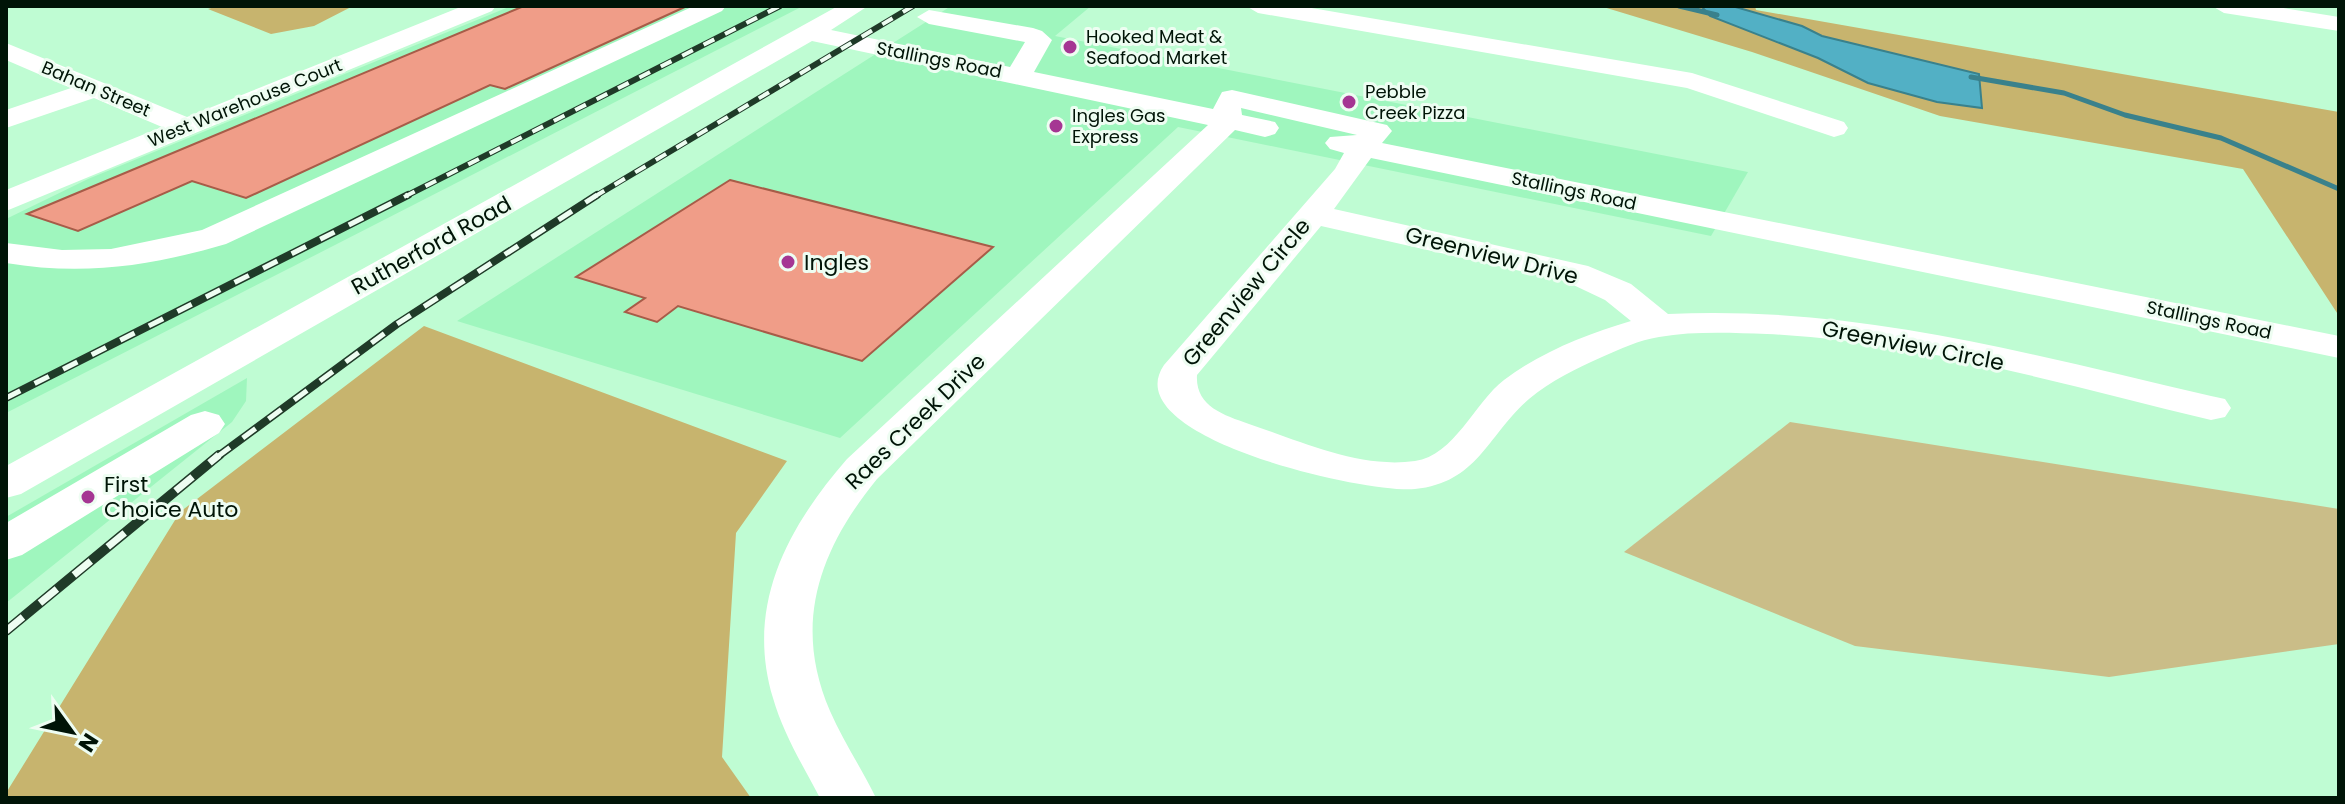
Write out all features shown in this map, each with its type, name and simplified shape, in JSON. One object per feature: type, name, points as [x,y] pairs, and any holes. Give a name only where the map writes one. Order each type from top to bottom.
[{"type":"street","name":"West Warehouse Court","points":[[6,201],[484,6]]},
{"type":"street","points":[[6,253],[57,263],[146,258],[214,237],[714,6]]},
{"type":"street","name":"Rutherford Road","points":[[6,484],[856,6]]},
{"type":"street","points":[[1258,6],[1692,81],[1834,128]]},
{"type":"street","points":[[2224,6],[2339,24]]},
{"type":"street","points":[[879,47],[938,12],[1033,36],[1039,40],[1025,67]]},
{"type":"street","name":"Stallings Road","points":[[809,33],[879,47],[1025,67],[1223,103],[1366,149],[2339,347]]},
{"type":"street","name":"Bahan Street","points":[[6,51],[186,127]]},
{"type":"street","points":[[6,81],[45,67]]},
{"type":"street","points":[[6,119],[95,89]]},
{"type":"street","points":[[1223,103],[1290,109],[1374,128],[1377,131],[1366,149]]},
{"type":"street","name":"Raes Creek Drive","points":[[848,798],[800,701],[787,641],[789,601],[798,565],[813,531],[836,497],[862,469],[1223,103]]},
{"type":"street","points":[[1366,149],[1385,132],[1391,131],[1465,146]]},
{"type":"street","name":"Greenview Circle","points":[[1366,149],[1178,373],[1175,386],[1180,402],[1203,420],[1361,471],[1416,475],[1444,467],[1459,457],[1496,409],[1536,375],[1588,350],[1659,325],[1770,323],[1853,330],[2211,408]]},
{"type":"street","name":"Greenview Drive","points":[[1312,214],[1576,273],[1618,292],[1659,325]]},
{"type":"street","points":[[6,544],[205,424]]},
{"type":"shaded area","points":[[218,6],[353,6],[314,26],[271,34],[208,9]]},
{"type":"shaded area","points":[[511,6],[803,6],[6,413],[6,219],[88,179]]},
{"type":"shaded area","points":[[951,6],[1091,6],[1055,36],[1748,172],[1711,236],[1178,127],[840,438],[457,321]]},
{"type":"shaded area","points":[[1600,6],[1755,6],[1756,10],[2339,112],[2339,316],[2243,169],[1940,116],[1752,52]]},
{"type":"shaded area","points":[[424,326],[787,461],[736,533],[722,757],[751,798],[10,798],[6,793],[180,512]]},
{"type":"shaded area","name":"First Choice Auto","points":[[247,378],[246,401],[232,422],[6,603],[6,517]]},
{"type":"shaded area","points":[[1790,422],[2339,509],[2339,644],[2109,677],[1855,646],[1624,552]]},
{"type":"water","points":[[1732,6],[1802,26],[1822,36],[1979,74],[1982,108],[1937,102],[1868,83],[1818,58],[1710,16],[1702,7]]},
{"type":"building","points":[[524,6],[687,6],[505,89],[490,85],[246,198],[192,181],[78,231],[27,214]]},
{"type":"building","name":"Ingles","points":[[730,180],[993,247],[862,361],[678,306],[657,322],[625,312],[645,298],[576,277]]},
{"type":"waterway","points":[[1679,6],[1717,15]]},
{"type":"waterway","points":[[1971,77],[2064,93],[2125,115],[2221,138],[2339,189]]},
{"type":"railway","points":[[404,197],[780,6]]},
{"type":"railway","points":[[594,197],[913,6]]},
{"type":"railway","points":[[6,398],[408,195]]},
{"type":"railway","points":[[217,457],[397,324],[597,195]]},
{"type":"railway","points":[[6,631],[219,455]]},
{"type":"place","name":"Hooked Meat & Seafood Market","points":[[1070,47]]},
{"type":"place","name":"Pebble Creek Pizza","points":[[1349,102]]},
{"type":"place","name":"Ingles Gas Express","points":[[1056,126]]},
{"type":"place","name":"Ingles","points":[[788,262]]},
{"type":"place","name":"First Choice Auto","points":[[88,497]]}]
